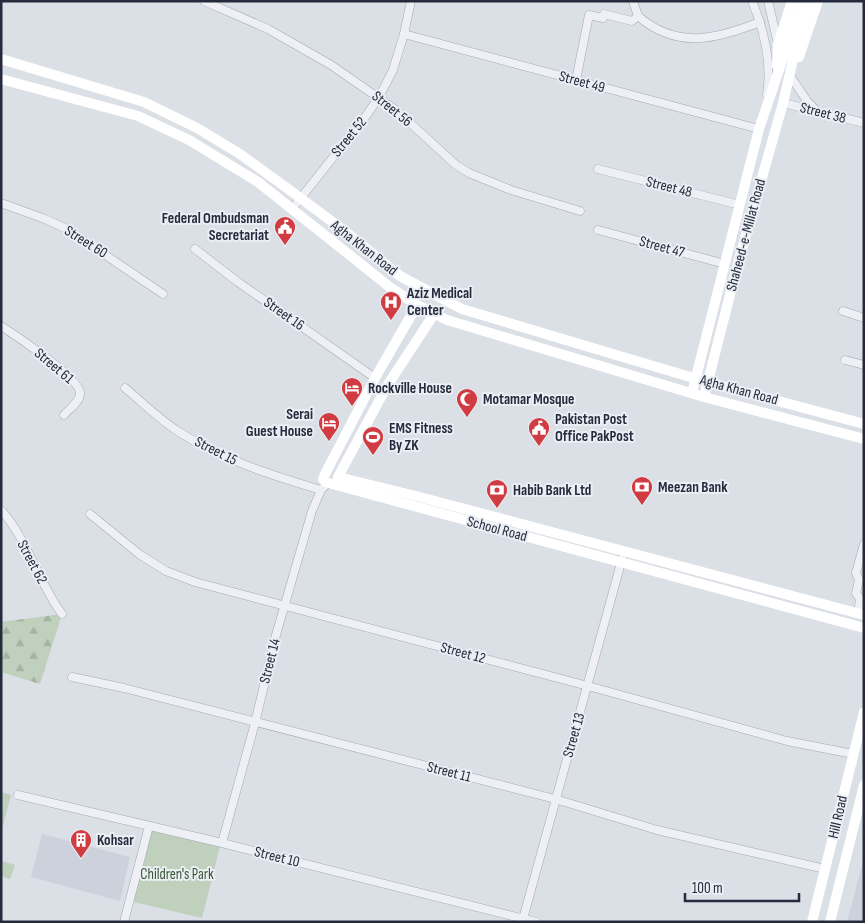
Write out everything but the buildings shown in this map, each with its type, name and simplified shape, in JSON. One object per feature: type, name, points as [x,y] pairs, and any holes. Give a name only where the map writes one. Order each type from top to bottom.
[{"type":"street","name":"Street 56","points":[[204,1],[296,44],[331,64],[396,110],[462,169],[511,190],[580,211]]},
{"type":"street","name":"Street 52","points":[[292,209],[366,116],[378,97],[393,70],[404,34],[411,1]]},
{"type":"street","points":[[633,1],[635,19]]},
{"type":"street","points":[[752,1],[764,34],[769,80],[764,115],[777,123]]},
{"type":"street","points":[[768,1],[778,44]]},
{"type":"street","name":"Shaheed-e-Millat Road","points":[[778,74],[778,44],[792,1]]},
{"type":"street","name":"Shaheed-e-Millat Road","points":[[692,394],[759,129],[802,1]]},
{"type":"street","name":"Shaheed-e-Millat Road","points":[[704,397],[809,1]]},
{"type":"street","name":"Shaheed-e-Millat Road","points":[[789,74],[797,63],[818,1]]},
{"type":"street","points":[[576,80],[589,15],[603,18],[604,14],[635,19],[665,34],[701,39],[737,31],[760,22]]},
{"type":"street","name":"Street 49","points":[[404,34],[759,129]]},
{"type":"street","name":"Agha Khan Road","points":[[1,60],[144,102],[197,128],[240,154],[346,232],[400,276],[462,309],[707,382],[864,424]]},
{"type":"street","points":[[789,74],[807,101],[816,110]]},
{"type":"street","name":"Agha Khan Road","points":[[1,79],[138,116],[189,140],[258,182],[391,288],[417,305],[457,324],[692,394],[864,439]]},
{"type":"street","name":"Street 38","points":[[783,103],[864,123]]},
{"type":"street","name":"Street 48","points":[[598,169],[740,204]]},
{"type":"street","name":"Street 60","points":[[1,203],[45,219],[67,230],[163,294]]},
{"type":"street","name":"Street 47","points":[[598,230],[726,261]]},
{"type":"street","name":"Street 16","points":[[195,249],[238,282],[375,378]]},
{"type":"street","points":[[726,261],[739,261]]},
{"type":"street","points":[[325,483],[375,378],[417,305]]},
{"type":"street","points":[[457,324],[462,309]]},
{"type":"street","points":[[843,311],[864,318]]},
{"type":"street","points":[[338,477],[387,386],[434,314]]},
{"type":"street","name":"Street 61","points":[[1,326],[43,356],[76,385],[80,397],[64,415]]},
{"type":"street","points":[[845,360],[864,365]]},
{"type":"street","name":"Street 15","points":[[125,388],[178,431],[224,457],[257,470],[325,483]]},
{"type":"street","name":"School Road","points":[[325,483],[338,477],[416,496],[861,614]]},
{"type":"street","name":"School Road","points":[[325,483],[864,628]]},
{"type":"street","name":"Street 14","points":[[222,843],[255,723],[276,635],[312,511],[325,483]]},
{"type":"street","name":"Street 62","points":[[1,510],[15,530],[51,598],[62,614]]},
{"type":"street","name":"Street 12","points":[[90,514],[140,554],[166,570],[195,582],[787,741],[853,754]]},
{"type":"street","points":[[861,614],[860,599],[856,593],[859,580],[856,573],[864,544]]},
{"type":"street","name":"Street 13","points":[[523,919],[624,552]]},
{"type":"street","points":[[731,592],[734,581]]},
{"type":"street","name":"Street 11","points":[[72,678],[124,688],[556,800],[657,830],[825,869]]},
{"type":"street","name":"Hill Road","points":[[812,922],[864,712]]},
{"type":"street","name":"Hill Road","points":[[830,922],[864,785]]},
{"type":"street","name":"Street 10","points":[[18,795],[222,843],[536,922]]},
{"type":"street","points":[[124,922],[149,826]]},
{"type":"shaded area","points":[[42,834],[130,857],[120,901],[31,877]]},
{"type":"shaded area","points":[[864,858],[864,922],[847,922]]},
{"type":"green space","points":[[62,614],[40,684],[1,672],[1,622]]},
{"type":"green space","points":[[1,792],[11,795],[1,833]]},
{"type":"green space","name":"Children's Park","points":[[151,829],[220,846],[202,918],[134,902]]},
{"type":"green space","points":[[1,861],[15,865],[10,879],[1,876]]},
{"type":"place","name":"Federal Ombudsman Secretariat","points":[[285,246]]},
{"type":"place","name":"Aziz Medical Center","points":[[391,321]]},
{"type":"place","name":"Rockville House","points":[[352,407]]},
{"type":"place","name":"Motamar Mosque","points":[[467,418]]},
{"type":"place","name":"Serai Guest House","points":[[329,442]]},
{"type":"place","name":"Pakistan Post Office PakPost","points":[[539,447]]},
{"type":"place","name":"EMS Fitness By ZK","points":[[373,456]]},
{"type":"place","name":"Meezan Bank","points":[[642,506]]},
{"type":"place","name":"Habib Bank Ltd","points":[[497,509]]},
{"type":"place","name":"Kohsar","points":[[81,859]]}]
